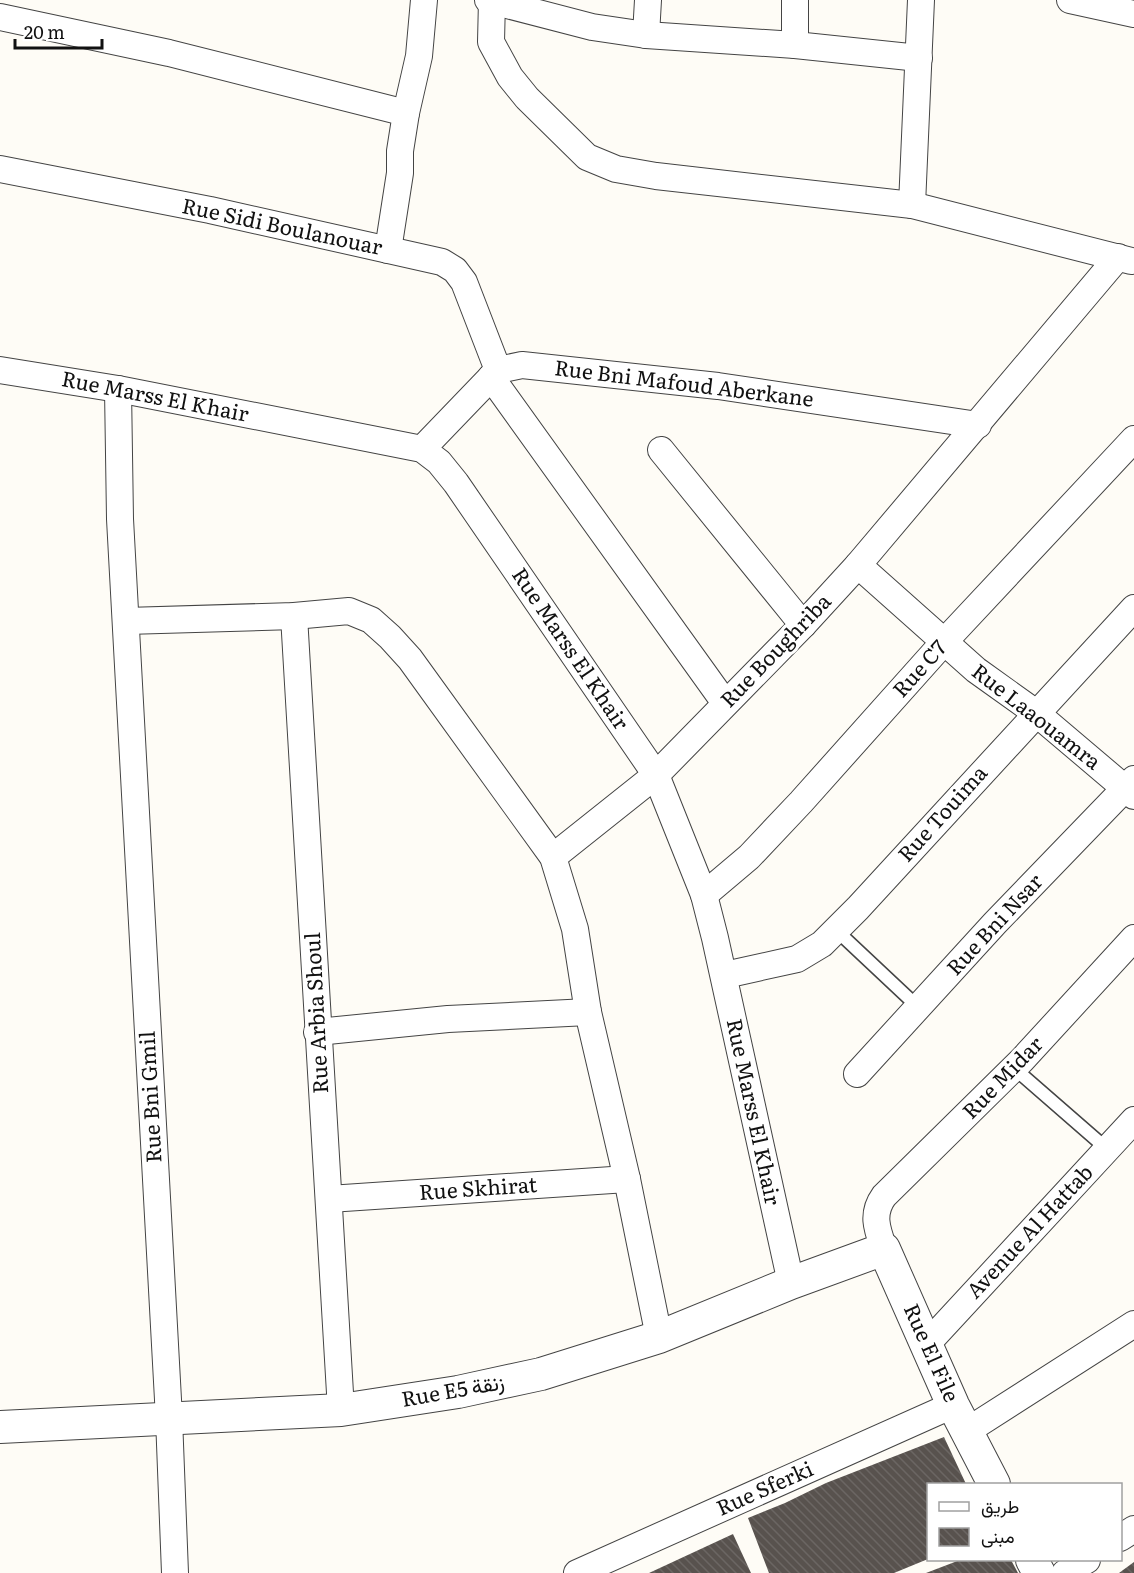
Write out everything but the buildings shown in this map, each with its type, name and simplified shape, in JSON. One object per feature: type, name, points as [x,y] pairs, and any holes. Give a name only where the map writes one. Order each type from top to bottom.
[{"type":"street","points":[[388,250],[406,113],[419,56],[424,0]]},
{"type":"street","points":[[919,58],[795,45],[646,35],[592,27],[490,0],[491,42],[510,77],[527,98],[587,157],[616,169],[656,176],[912,205],[1126,259]]},
{"type":"street","points":[[646,35],[648,0]]},
{"type":"street","points":[[795,0],[795,45]]},
{"type":"street","points":[[912,205],[921,0]]},
{"type":"street","points":[[1070,0],[1134,14]]},
{"type":"street","points":[[0,17],[169,53],[406,113]]},
{"type":"street","name":"Rue Sidi Boulanouar","points":[[0,169],[210,210],[442,262],[455,270],[464,282],[495,374]]},
{"type":"street","name":"Rue Boughriba","points":[[553,857],[656,776],[803,625],[1126,259]]},
{"type":"street","name":"Rue Bni Mafoud Aberkane","points":[[495,374],[509,366],[535,365],[718,386],[978,424]]},
{"type":"street","name":"Rue Marss El Khair","points":[[0,370],[118,389],[422,449],[439,462],[456,483],[656,776],[704,895],[725,975],[761,1154],[791,1283]]},
{"type":"street","points":[[422,449],[495,374],[725,704]]},
{"type":"street","name":"Rue Bni Gmil","points":[[118,389],[120,519],[169,1418],[175,1573]]},
{"type":"street","name":"Rue C7","points":[[704,895],[748,857],[793,810],[944,642],[1134,439]]},
{"type":"street","points":[[661,450],[803,625]]},
{"type":"street","name":"Rue Laaouamra","points":[[858,565],[976,670],[1036,713],[1131,788]]},
{"type":"street","name":"Rue Touima","points":[[725,975],[797,959],[822,944],[1134,608]]},
{"type":"street","points":[[126,621],[294,616],[349,611],[371,620],[410,659],[553,857],[575,929],[588,1012],[627,1179],[658,1337]]},
{"type":"street","name":"Rue Arbia Shoul","points":[[294,616],[341,1410]]},
{"type":"street","name":"Rue Bni Nsar","points":[[857,1074],[995,923],[1131,788]]},
{"type":"street","name":"Rue Midar","points":[[875,1219],[878,1205],[884,1196],[1014,1068],[1134,938]]},
{"type":"street","points":[[317,1032],[448,1019],[588,1012]]},
{"type":"street","name":"Avenue Al Hattab","points":[[926,1345],[1134,1120]]},
{"type":"street","name":"Rue Skhirat","points":[[329,1199],[627,1179]]},
{"type":"street","name":"Rue El File","points":[[875,1219],[884,1249],[926,1345],[993,1483]]},
{"type":"street","name":"Rue E5 زنقة","points":[[0,1427],[341,1410],[458,1392],[541,1374],[658,1337],[791,1283],[884,1249]]},
{"type":"street","name":"Rue Sferki","points":[[576,1573],[960,1418],[1134,1324]]},
{"type":"street","points":[[1065,1573],[1085,1561]]},
{"type":"lane","points":[[836,930],[918,1007]]},
{"type":"lane","points":[[1014,1068],[1107,1149]]}]
